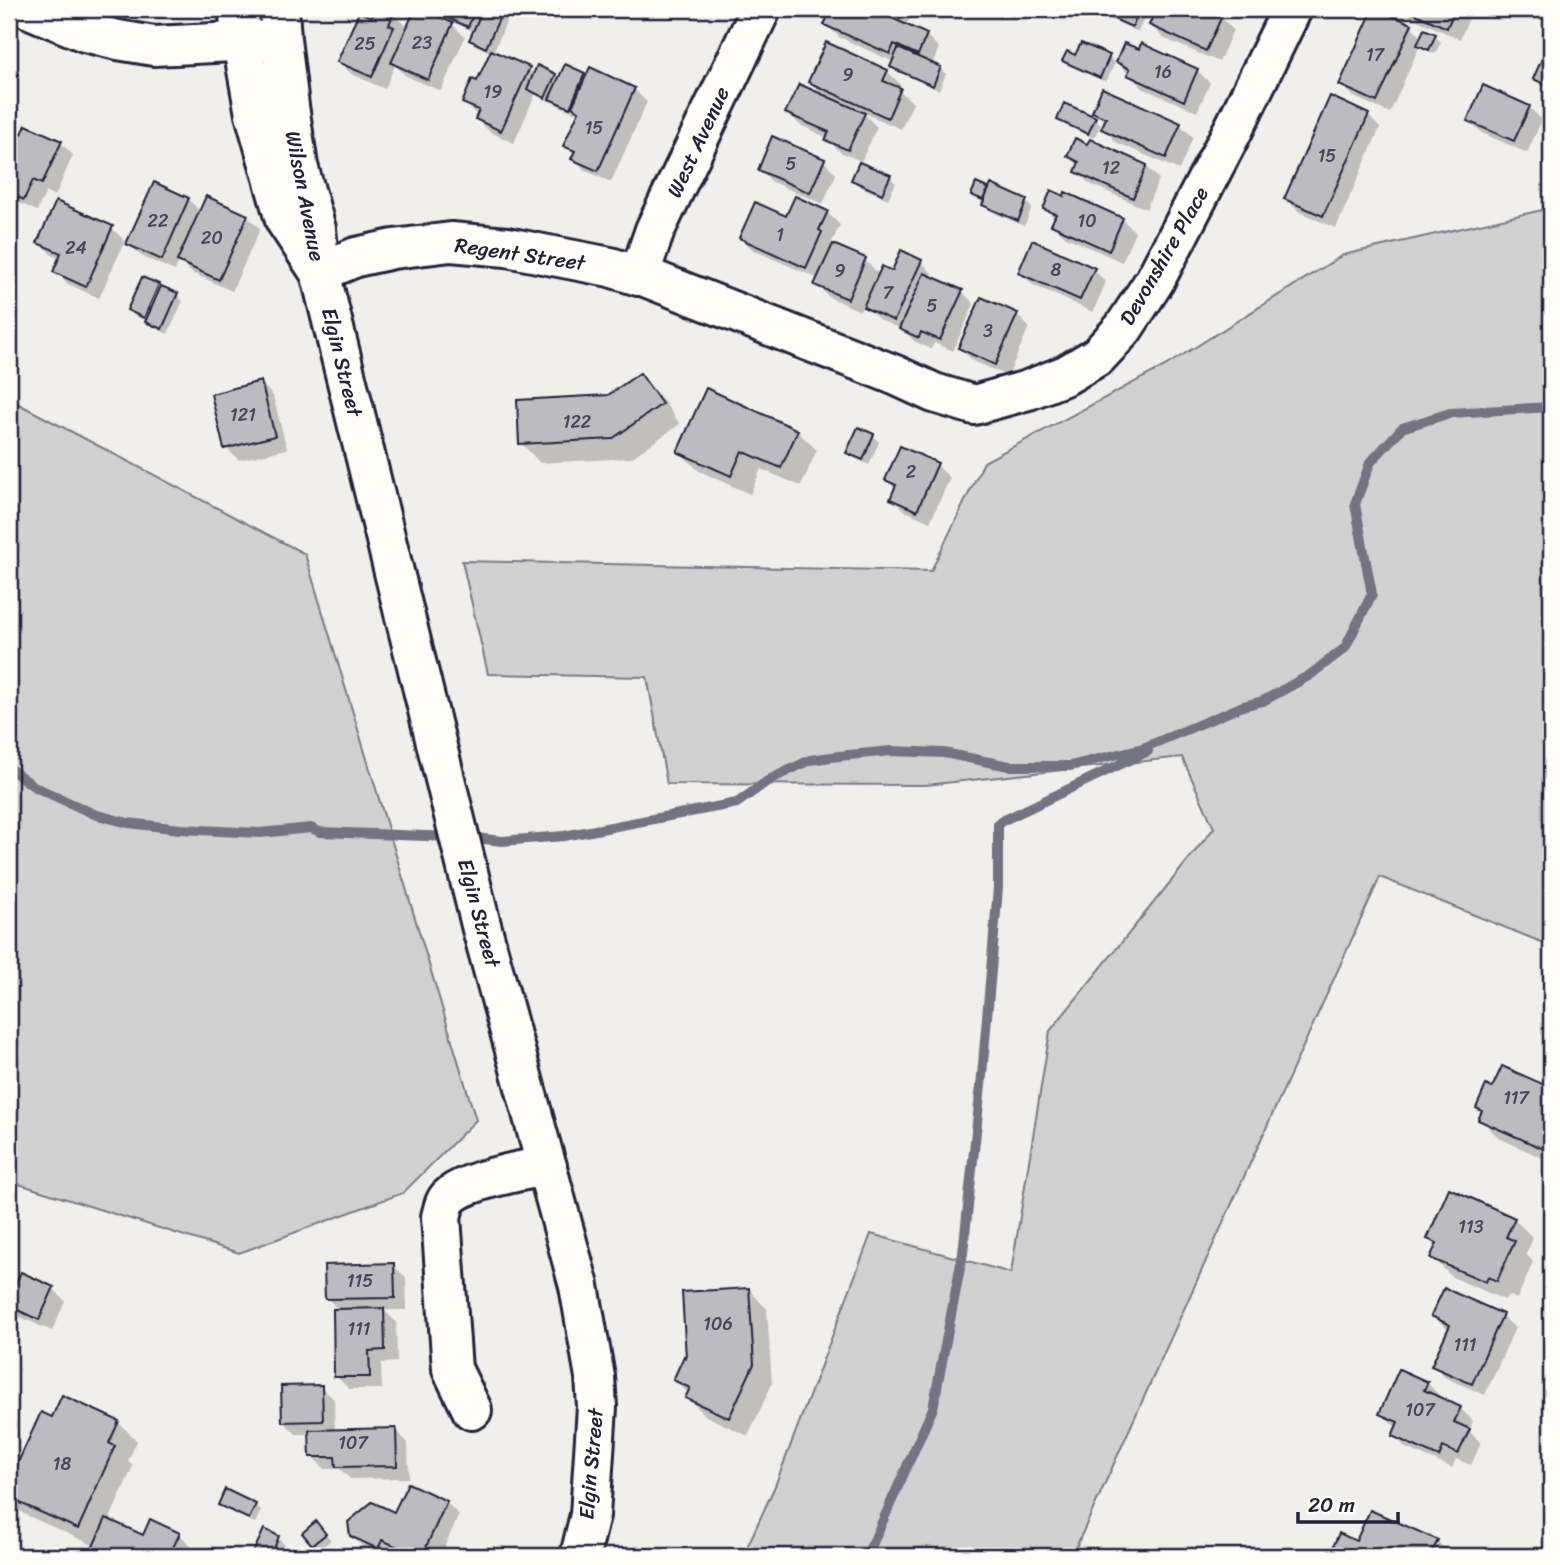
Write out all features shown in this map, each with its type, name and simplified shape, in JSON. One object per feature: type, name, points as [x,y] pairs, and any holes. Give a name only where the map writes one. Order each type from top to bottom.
[{"type":"street","points":[[30,9],[85,32],[154,46],[240,26],[280,24]]},
{"type":"street","name":"West Avenue","points":[[639,276],[655,230],[761,9]]},
{"type":"street","name":"Devonshire Place","points":[[639,276],[643,275],[895,374],[934,393],[974,405],[1028,390],[1066,375],[1098,356],[1123,329],[1155,280],[1292,9]]},
{"type":"street","name":"Wilson Avenue","points":[[280,24],[298,166],[316,229],[320,272]]},
{"type":"street","name":"Wilson Avenue","points":[[240,26],[255,114],[285,220],[320,272]]},
{"type":"street","name":"Regent Street","points":[[320,272],[356,257],[393,249],[451,242],[507,247],[610,267],[639,276]]},
{"type":"street","name":"Elgin Street","points":[[320,272],[481,925],[579,1286],[596,1377],[597,1407],[590,1514],[580,1556]]},
{"type":"street","points":[[471,1410],[452,1369],[441,1217],[446,1200],[458,1189],[509,1173],[547,1166]]},
{"type":"shaded area","points":[[1551,208],[1551,946],[1380,877],[1072,1556],[743,1556],[775,1486],[871,1234],[1011,1273],[1050,1031],[1214,828],[1182,757],[926,785],[667,784],[647,677],[488,674],[462,561],[931,571],[984,462],[1165,366],[1343,255]]},
{"type":"shaded area","points":[[9,399],[305,554],[476,1120],[403,1193],[239,1253],[9,1181]]},
{"type":"building","points":[[376,9],[394,12],[389,25],[394,27],[372,77],[337,62],[359,12],[372,17]]},
{"type":"building","points":[[415,9],[422,9],[453,23],[428,80],[391,63]]},
{"type":"building","points":[[428,9],[476,9],[468,27]]},
{"type":"building","points":[[483,9],[502,12],[486,48],[469,40]]},
{"type":"building","points":[[831,9],[872,9],[927,34],[918,55],[894,44],[890,54],[824,25]]},
{"type":"building","points":[[1099,9],[1140,9],[1132,27],[1098,12]]},
{"type":"building","points":[[1156,9],[1206,9],[1222,16],[1206,51],[1149,25]]},
{"type":"building","points":[[1373,9],[1412,24],[1377,102],[1339,85]]},
{"type":"building","points":[[1404,9],[1455,9],[1447,28]]},
{"type":"building","points":[[1424,29],[1436,34],[1429,50],[1417,45]]},
{"type":"building","points":[[1551,38],[1551,87],[1533,79]]},
{"type":"building","points":[[826,42],[888,70],[883,81],[901,88],[888,118],[808,82]]},
{"type":"building","points":[[1081,43],[1110,55],[1100,78],[1062,61],[1067,51],[1075,55]]},
{"type":"building","points":[[1124,43],[1139,49],[1141,43],[1198,69],[1184,101],[1127,75],[1130,69],[1116,62]]},
{"type":"building","points":[[898,48],[941,67],[933,86],[890,67]]},
{"type":"building","points":[[491,50],[530,67],[501,131],[475,119],[479,110],[462,103],[472,79],[477,81]]},
{"type":"building","points":[[565,64],[585,73],[570,108],[549,99]]},
{"type":"building","points":[[537,65],[556,74],[545,98],[527,89]]},
{"type":"building","points":[[590,67],[635,88],[598,171],[571,159],[575,151],[563,146],[579,111],[572,107]]},
{"type":"building","points":[[799,84],[865,113],[848,150],[825,140],[829,132],[785,113]]},
{"type":"building","points":[[1483,85],[1530,106],[1514,141],[1467,121]]},
{"type":"building","points":[[1102,88],[1181,123],[1166,158],[1101,129],[1106,118],[1092,112]]},
{"type":"building","points":[[1330,96],[1369,114],[1323,216],[1284,199]]},
{"type":"building","points":[[1064,103],[1096,117],[1088,134],[1057,120]]},
{"type":"building","points":[[26,125],[62,141],[42,184],[33,180],[24,200],[9,193],[9,128],[22,134]]},
{"type":"building","points":[[772,136],[825,159],[810,193],[758,170]]},
{"type":"building","points":[[1075,138],[1087,144],[1090,139],[1147,165],[1133,198],[1075,172],[1079,162],[1067,156]]},
{"type":"building","points":[[859,162],[891,175],[882,194],[851,180]]},
{"type":"building","points":[[154,182],[189,198],[162,260],[126,244]]},
{"type":"building","points":[[976,183],[988,188],[983,200],[971,195]]},
{"type":"building","points":[[991,184],[1027,200],[1018,221],[982,205]]},
{"type":"building","points":[[1051,190],[1064,196],[1065,192],[1123,218],[1109,251],[1051,225],[1056,214],[1043,209]]},
{"type":"building","points":[[206,196],[248,215],[219,280],[177,261]]},
{"type":"building","points":[[795,196],[828,211],[806,268],[739,238],[755,202],[786,216]]},
{"type":"building","points":[[56,201],[113,226],[86,287],[53,272],[61,253],[37,243]]},
{"type":"building","points":[[1032,240],[1095,268],[1080,300],[1018,273]]},
{"type":"building","points":[[833,244],[866,258],[848,299],[814,285]]},
{"type":"building","points":[[901,250],[922,260],[894,321],[863,307],[882,266],[892,271]]},
{"type":"building","points":[[924,273],[963,290],[940,340],[921,332],[919,338],[899,329]]},
{"type":"building","points":[[142,277],[159,284],[144,318],[127,310]]},
{"type":"building","points":[[161,286],[178,293],[162,329],[145,322]]},
{"type":"building","points":[[981,297],[1018,313],[995,365],[958,348]]},
{"type":"building","points":[[640,373],[662,404],[612,439],[519,444],[517,400],[608,395]]},
{"type":"building","points":[[261,381],[275,436],[224,449],[211,394]]},
{"type":"building","points":[[706,388],[798,430],[781,468],[742,451],[731,476],[677,452]]},
{"type":"building","points":[[858,427],[874,434],[863,460],[846,453]]},
{"type":"building","points":[[900,446],[938,463],[917,511],[890,499],[896,485],[885,480]]},
{"type":"building","points":[[1502,1066],[1549,1087],[1551,1081],[1551,1137],[1546,1150],[1478,1120],[1482,1111],[1476,1108],[1486,1085],[1492,1088]]},
{"type":"building","points":[[1449,1188],[1515,1218],[1506,1237],[1515,1241],[1497,1281],[1488,1277],[1486,1282],[1430,1258],[1437,1243],[1427,1239]]},
{"type":"building","points":[[394,1263],[395,1298],[325,1299],[324,1265]]},
{"type":"building","points":[[21,1272],[54,1287],[39,1320],[9,1306],[9,1298]]},
{"type":"building","points":[[749,1288],[754,1364],[729,1418],[685,1398],[690,1388],[673,1380],[684,1356],[686,1358],[682,1292]]},
{"type":"building","points":[[1444,1288],[1503,1314],[1472,1384],[1431,1366],[1450,1325],[1431,1316]]},
{"type":"building","points":[[384,1308],[385,1350],[369,1351],[370,1377],[334,1377],[333,1309]]},
{"type":"building","points":[[1399,1369],[1428,1382],[1424,1390],[1461,1407],[1454,1422],[1470,1429],[1458,1454],[1443,1447],[1439,1457],[1392,1436],[1398,1422],[1379,1414]]},
{"type":"building","points":[[322,1385],[323,1421],[282,1422],[281,1386]]},
{"type":"building","points":[[62,1395],[119,1421],[109,1443],[115,1446],[78,1529],[9,1498],[9,1482],[41,1412],[52,1417]]},
{"type":"building","points":[[396,1428],[397,1466],[336,1467],[335,1457],[310,1457],[309,1430]]},
{"type":"building","points":[[408,1483],[447,1501],[422,1556],[382,1540],[378,1549],[350,1536],[348,1522],[372,1502],[394,1512]]},
{"type":"building","points":[[225,1489],[256,1504],[249,1519],[218,1505]]},
{"type":"building","points":[[1370,1510],[1438,1540],[1430,1556],[1329,1556],[1339,1533],[1356,1541]]},
{"type":"building","points":[[106,1518],[143,1535],[150,1519],[180,1533],[169,1556],[97,1556],[98,1554],[91,1551]]},
{"type":"building","points":[[316,1521],[326,1534],[312,1545],[302,1533]]},
{"type":"building","points":[[264,1529],[279,1536],[271,1556],[254,1556],[252,1555]]},
{"type":"waterway","points":[[467,837],[502,841],[564,836],[737,803],[769,780],[810,760],[839,756],[891,751],[944,753],[1009,766],[1070,766],[1143,748],[1243,706],[1263,701],[1310,675],[1345,648],[1372,594],[1355,504],[1370,463],[1402,428],[1450,413],[1551,407]]},
{"type":"waterway","points":[[865,1556],[933,1408],[963,1253],[998,888],[998,823],[1148,751]]},
{"type":"waterway","points":[[9,768],[35,787],[94,814],[128,823],[260,833],[311,828],[320,832],[452,837]]}]
